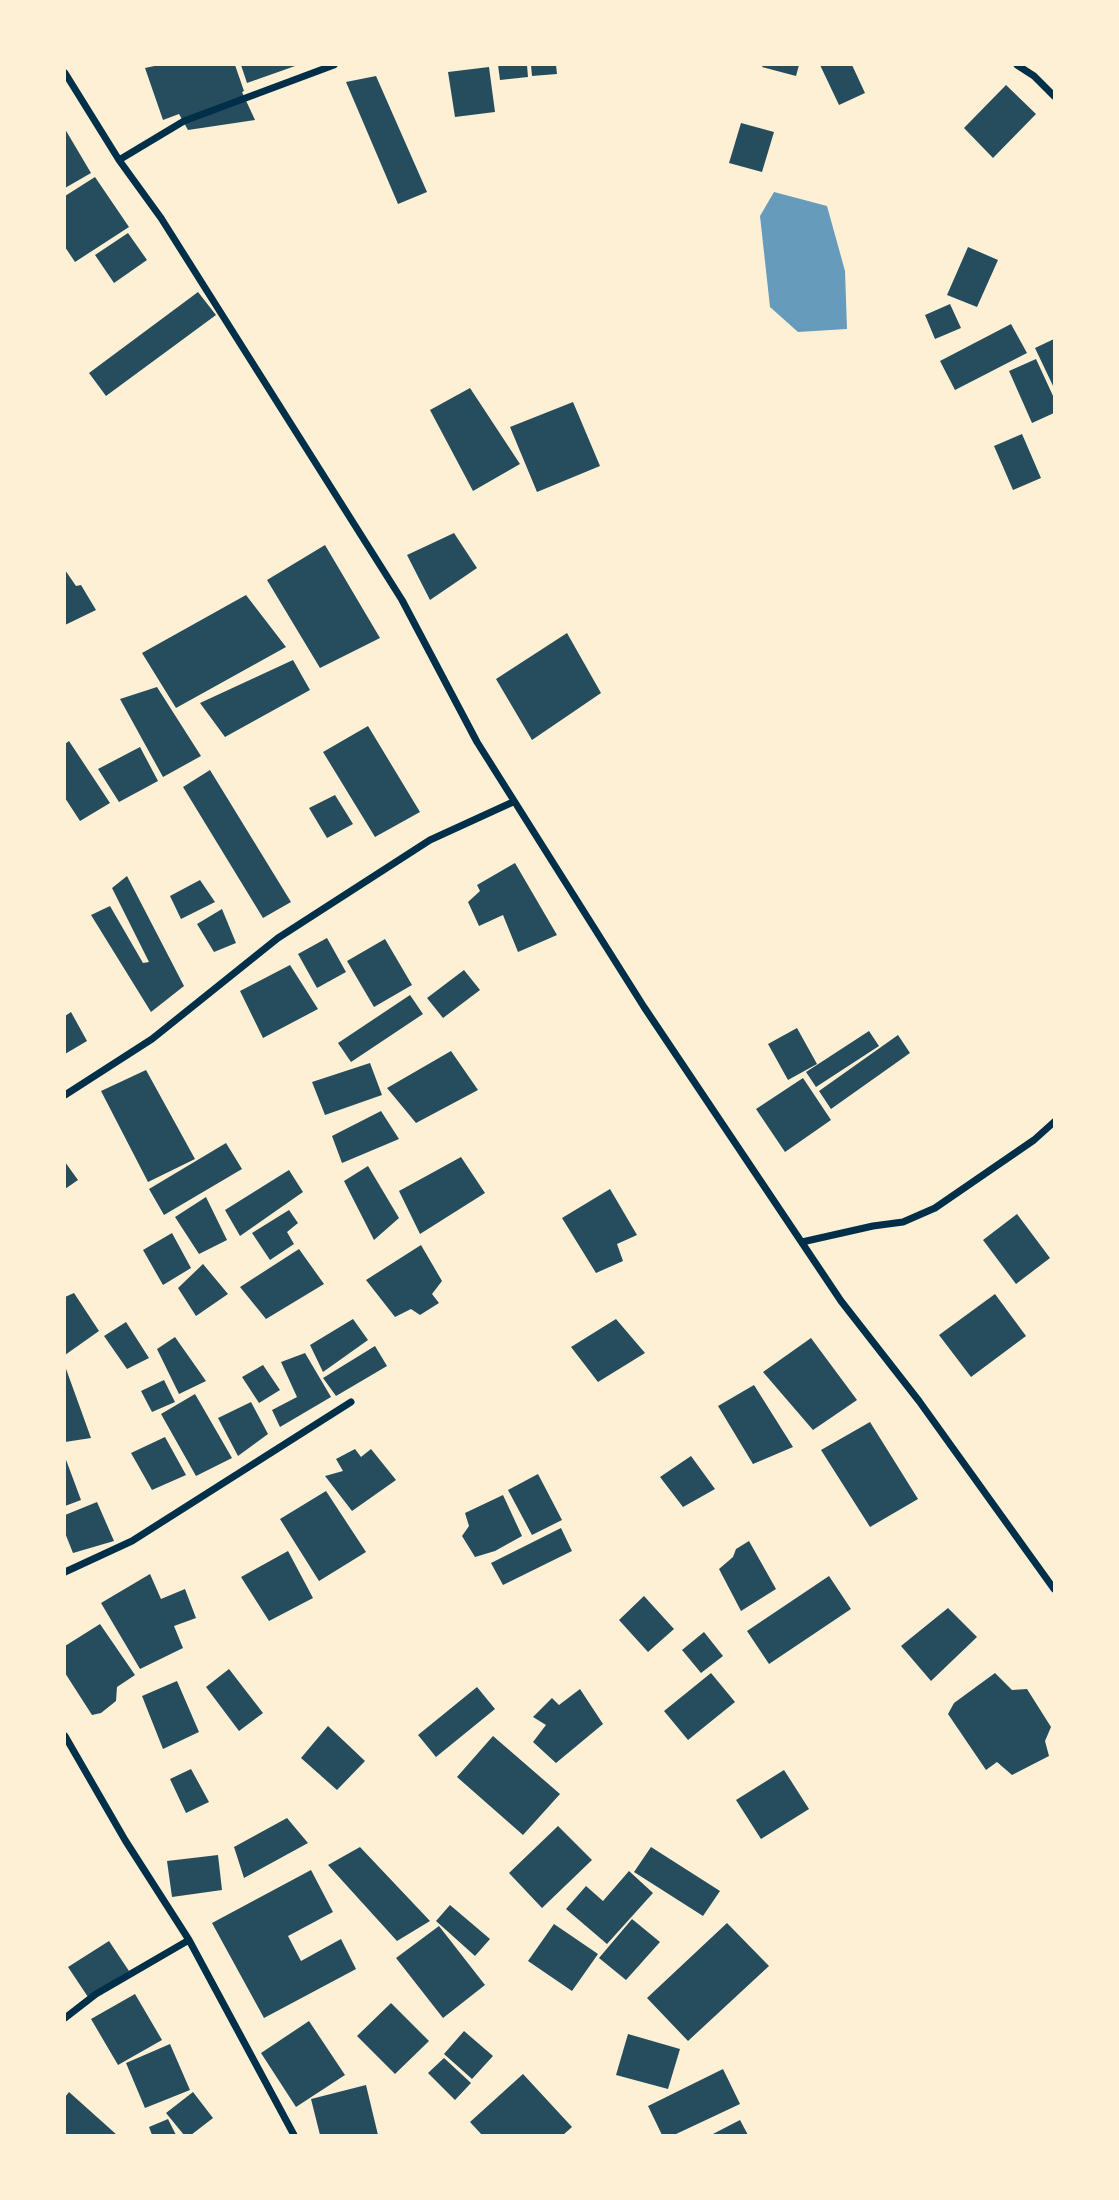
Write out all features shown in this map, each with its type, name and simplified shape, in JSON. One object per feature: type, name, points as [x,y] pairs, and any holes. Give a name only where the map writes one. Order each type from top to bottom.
[{"type":"street","points":[[120,160],[184,121],[334,65]]},
{"type":"street","points":[[1017,65],[1034,76],[1054,96]]},
{"type":"street","points":[[65,74],[168,229],[402,600],[477,742],[644,1007],[841,1301],[919,1401],[1054,1588]]},
{"type":"street","points":[[65,1095],[152,1038],[278,938],[430,840],[513,802]]},
{"type":"street","points":[[802,1242],[903,1222],[935,1208],[1034,1140],[1054,1122]]},
{"type":"street","points":[[65,1572],[132,1541],[351,1402]]},
{"type":"street","points":[[65,1736],[125,1840],[189,1940],[294,2135]]},
{"type":"street","points":[[65,2018],[96,1994],[189,1940]]},
{"type":"water","points":[[774,192],[827,206],[845,271],[847,329],[798,332],[770,307],[760,216]]},
{"type":"building","points":[[159,65],[235,65],[244,91],[242,92],[255,120],[188,130],[179,114],[163,120],[145,68]]},
{"type":"building","points":[[241,65],[298,65],[247,83]]},
{"type":"building","points":[[498,65],[527,65],[528,77],[500,80]]},
{"type":"building","points":[[531,65],[556,65],[557,74],[532,76]]},
{"type":"building","points":[[799,65],[796,76],[762,67]]},
{"type":"building","points":[[820,65],[852,65],[865,93],[839,105]]},
{"type":"building","points":[[489,67],[495,112],[455,117],[448,72]]},
{"type":"building","points":[[376,76],[427,192],[398,204],[346,82]]},
{"type":"building","points":[[1006,85],[1036,114],[993,158],[964,128]]},
{"type":"building","points":[[741,123],[774,132],[762,172],[729,163]]},
{"type":"building","points":[[65,129],[91,173],[65,188]]},
{"type":"building","points":[[95,177],[129,227],[75,262],[65,247],[65,196]]},
{"type":"building","points":[[128,233],[147,260],[114,283],[95,255]]},
{"type":"building","points":[[968,247],[998,260],[977,307],[947,295]]},
{"type":"building","points":[[198,292],[216,315],[106,396],[89,373]]},
{"type":"building","points":[[950,304],[961,328],[935,339],[925,315]]},
{"type":"building","points":[[1011,324],[1027,353],[955,390],[940,361]]},
{"type":"building","points":[[1054,339],[1054,388],[1035,348]]},
{"type":"building","points":[[1036,359],[1054,398],[1054,413],[1032,423],[1009,371]]},
{"type":"building","points":[[470,388],[520,464],[473,491],[430,410]]},
{"type":"building","points":[[573,402],[600,466],[537,492],[510,427]]},
{"type":"building","points":[[1022,434],[1041,478],[1013,490],[994,446]]},
{"type":"building","points":[[454,533],[477,568],[430,600],[407,555]]},
{"type":"building","points":[[325,545],[380,638],[320,668],[267,580]]},
{"type":"building","points":[[65,570],[76,586],[81,585],[96,610],[65,625]]},
{"type":"building","points":[[246,595],[286,647],[176,708],[142,653]]},
{"type":"building","points":[[567,633],[601,693],[532,740],[496,679]]},
{"type":"building","points":[[293,660],[310,690],[225,737],[200,703]]},
{"type":"building","points":[[157,687],[201,756],[163,777],[120,699]]},
{"type":"building","points":[[368,726],[420,812],[375,837],[323,752]]},
{"type":"building","points":[[69,741],[110,803],[80,821],[65,798],[65,744]]},
{"type":"building","points":[[140,747],[158,781],[119,802],[98,769]]},
{"type":"building","points":[[210,770],[291,902],[263,918],[183,787]]},
{"type":"building","points":[[335,795],[353,824],[327,838],[309,808]]},
{"type":"building","points":[[515,863],[557,935],[518,952],[503,915],[479,926],[468,902],[480,891],[477,885]]},
{"type":"building","points":[[127,876],[184,986],[151,1012],[91,915],[110,906],[143,963],[149,962],[112,888]]},
{"type":"building","points":[[200,880],[215,902],[181,919],[170,896]]},
{"type":"building","points":[[222,909],[236,943],[214,952],[197,924]]},
{"type":"building","points":[[327,938],[346,972],[317,988],[298,954]]},
{"type":"building","points":[[385,939],[412,985],[374,1007],[347,961]]},
{"type":"building","points":[[290,965],[318,1009],[263,1038],[240,991]]},
{"type":"building","points":[[464,970],[480,990],[443,1018],[427,998]]},
{"type":"building","points":[[410,995],[423,1014],[351,1062],[338,1043]]},
{"type":"building","points":[[71,1012],[87,1041],[65,1054],[65,1016]]},
{"type":"building","points":[[797,1028],[817,1064],[788,1080],[768,1044]]},
{"type":"building","points":[[869,1031],[879,1046],[816,1087],[806,1072]]},
{"type":"building","points":[[898,1035],[910,1053],[831,1109],[819,1091]]},
{"type":"building","points":[[451,1051],[478,1090],[416,1123],[387,1088]]},
{"type":"building","points":[[370,1063],[382,1095],[325,1115],[312,1082]]},
{"type":"building","points":[[146,1070],[195,1159],[148,1182],[101,1091]]},
{"type":"building","points":[[803,1078],[831,1120],[785,1152],[756,1109]]},
{"type":"building","points":[[381,1111],[399,1139],[342,1163],[332,1136]]},
{"type":"building","points":[[226,1143],[242,1169],[164,1215],[149,1189]]},
{"type":"building","points":[[461,1157],[485,1193],[420,1234],[399,1191]]},
{"type":"building","points":[[65,1162],[78,1180],[65,1189]]},
{"type":"building","points":[[368,1166],[399,1218],[374,1240],[344,1181]]},
{"type":"building","points":[[289,1170],[303,1192],[240,1236],[225,1210]]},
{"type":"building","points":[[610,1189],[637,1235],[617,1244],[623,1261],[596,1273],[562,1218]]},
{"type":"building","points":[[206,1197],[227,1240],[199,1254],[175,1217]]},
{"type":"building","points":[[289,1210],[298,1223],[287,1232],[294,1244],[270,1260],[252,1233]]},
{"type":"building","points":[[1017,1214],[1050,1258],[1016,1284],[983,1240]]},
{"type":"building","points":[[172,1233],[191,1268],[163,1285],[143,1250]]},
{"type":"building","points":[[421,1245],[442,1281],[432,1294],[439,1303],[420,1315],[411,1309],[395,1317],[366,1280]]},
{"type":"building","points":[[299,1249],[324,1284],[266,1319],[240,1287]]},
{"type":"building","points":[[203,1264],[228,1294],[196,1316],[178,1288]]},
{"type":"building","points":[[74,1293],[99,1331],[65,1355],[65,1297]]},
{"type":"building","points":[[995,1294],[1026,1336],[971,1377],[939,1335]]},
{"type":"building","points":[[353,1319],[368,1340],[323,1372],[310,1345]]},
{"type":"building","points":[[616,1319],[645,1353],[598,1382],[571,1347]]},
{"type":"building","points":[[126,1322],[149,1358],[127,1369],[104,1336]]},
{"type":"building","points":[[175,1337],[206,1381],[179,1394],[157,1349]]},
{"type":"building","points":[[811,1338],[857,1400],[813,1430],[763,1372]]},
{"type":"building","points":[[375,1346],[387,1366],[336,1396],[323,1378]]},
{"type":"building","points":[[305,1353],[331,1397],[280,1427],[272,1410],[297,1397],[281,1362]]},
{"type":"building","points":[[263,1365],[280,1390],[259,1403],[242,1377]]},
{"type":"building","points":[[65,1366],[91,1438],[65,1442]]},
{"type":"building","points":[[164,1380],[175,1402],[152,1412],[141,1391]]},
{"type":"building","points":[[754,1385],[793,1447],[753,1464],[718,1406]]},
{"type":"building","points":[[195,1394],[232,1458],[196,1476],[161,1414]]},
{"type":"building","points":[[251,1402],[268,1434],[238,1456],[218,1418]]},
{"type":"building","points":[[870,1422],[918,1499],[870,1527],[821,1450]]},
{"type":"building","points":[[165,1437],[186,1475],[152,1490],[131,1453]]},
{"type":"building","points":[[355,1449],[361,1457],[371,1449],[396,1480],[352,1511],[325,1476],[343,1471],[336,1459]]},
{"type":"building","points":[[691,1456],[715,1489],[683,1507],[660,1477]]},
{"type":"building","points":[[65,1457],[81,1500],[65,1506]]},
{"type":"building","points":[[538,1474],[562,1520],[532,1535],[508,1490]]},
{"type":"building","points":[[326,1491],[366,1552],[319,1581],[280,1519]]},
{"type":"building","points":[[503,1495],[522,1536],[495,1551],[475,1557],[462,1536],[469,1526],[465,1513]]},
{"type":"building","points":[[97,1502],[114,1541],[73,1553],[65,1533],[65,1515]]},
{"type":"building","points":[[561,1528],[572,1551],[503,1585],[491,1563]]},
{"type":"building","points":[[749,1541],[776,1589],[741,1611],[719,1569],[733,1557],[736,1549]]},
{"type":"building","points":[[288,1551],[313,1598],[269,1621],[241,1577]]},
{"type":"building","points":[[150,1574],[161,1599],[185,1589],[196,1618],[174,1626],[183,1648],[140,1669],[101,1603]]},
{"type":"building","points":[[829,1576],[851,1609],[769,1664],[747,1631]]},
{"type":"building","points":[[644,1596],[674,1629],[648,1652],[619,1620]]},
{"type":"building","points":[[948,1608],[977,1637],[931,1681],[901,1646]]},
{"type":"building","points":[[100,1624],[135,1675],[117,1687],[116,1701],[101,1713],[92,1715],[65,1673],[65,1646]]},
{"type":"building","points":[[704,1632],[723,1656],[701,1673],[682,1650]]},
{"type":"building","points":[[229,1669],[263,1713],[239,1731],[206,1687]]},
{"type":"building","points":[[711,1673],[735,1702],[688,1740],[664,1711]]},
{"type":"building","points":[[995,1673],[1012,1690],[1027,1689],[1051,1727],[1045,1741],[1049,1756],[1012,1775],[997,1762],[986,1770],[948,1714],[954,1703]]},
{"type":"building","points":[[177,1681],[199,1732],[163,1749],[142,1696]]},
{"type":"building","points":[[477,1687],[495,1709],[436,1757],[418,1735]]},
{"type":"building","points":[[580,1689],[603,1724],[556,1763],[533,1742],[546,1725],[533,1717],[552,1698],[559,1705]]},
{"type":"building","points":[[328,1726],[365,1761],[337,1790],[301,1758]]},
{"type":"building","points":[[493,1736],[560,1794],[523,1835],[457,1777]]},
{"type":"building","points":[[191,1769],[209,1802],[186,1813],[170,1779]]},
{"type":"building","points":[[784,1770],[809,1809],[761,1839],[736,1800]]},
{"type":"building","points":[[287,1818],[308,1843],[244,1878],[234,1847]]},
{"type":"building","points":[[558,1826],[592,1860],[542,1908],[509,1873]]},
{"type":"building","points":[[360,1847],[430,1921],[397,1941],[328,1865]]},
{"type":"building","points":[[651,1847],[720,1891],[703,1916],[634,1872]]},
{"type":"building","points":[[218,1855],[222,1890],[172,1897],[167,1861]]},
{"type":"building","points":[[311,1870],[333,1912],[288,1936],[301,1961],[341,1939],[356,1969],[264,2018],[212,1923]]},
{"type":"building","points":[[629,1871],[653,1893],[607,1944],[566,1909],[586,1886],[603,1901]]},
{"type":"building","points":[[450,1905],[490,1939],[475,1956],[436,1921]]},
{"type":"building","points":[[632,1919],[660,1942],[626,1980],[599,1958]]},
{"type":"building","points":[[727,1923],[769,1966],[688,2041],[647,1998]]},
{"type":"building","points":[[554,1924],[598,1954],[572,1991],[528,1961]]},
{"type":"building","points":[[439,1926],[485,1985],[443,2018],[396,1958]]},
{"type":"building","points":[[109,1941],[129,1971],[88,1997],[68,1967]]},
{"type":"building","points":[[135,1994],[162,2040],[118,2065],[91,2019]]},
{"type":"building","points":[[391,2003],[429,2041],[395,2074],[357,2036]]},
{"type":"building","points":[[309,2021],[345,2075],[296,2107],[261,2053]]},
{"type":"building","points":[[464,2031],[493,2056],[472,2079],[444,2054]]},
{"type":"building","points":[[628,2034],[680,2049],[668,2089],[616,2075]]},
{"type":"building","points":[[170,2044],[190,2090],[145,2108],[126,2063]]},
{"type":"building","points":[[444,2058],[471,2083],[455,2100],[428,2073]]},
{"type":"building","points":[[723,2069],[740,2104],[674,2135],[662,2135],[648,2106]]},
{"type":"building","points":[[523,2074],[572,2127],[563,2135],[482,2135],[470,2122]]},
{"type":"building","points":[[366,2085],[378,2135],[320,2135],[311,2099]]},
{"type":"building","points":[[69,2092],[117,2135],[65,2135],[65,2097]]},
{"type":"building","points":[[193,2092],[213,2118],[191,2135],[184,2135],[166,2113]]},
{"type":"building","points":[[168,2119],[176,2135],[152,2135],[149,2127]]},
{"type":"building","points":[[740,2120],[748,2135],[711,2135]]}]
